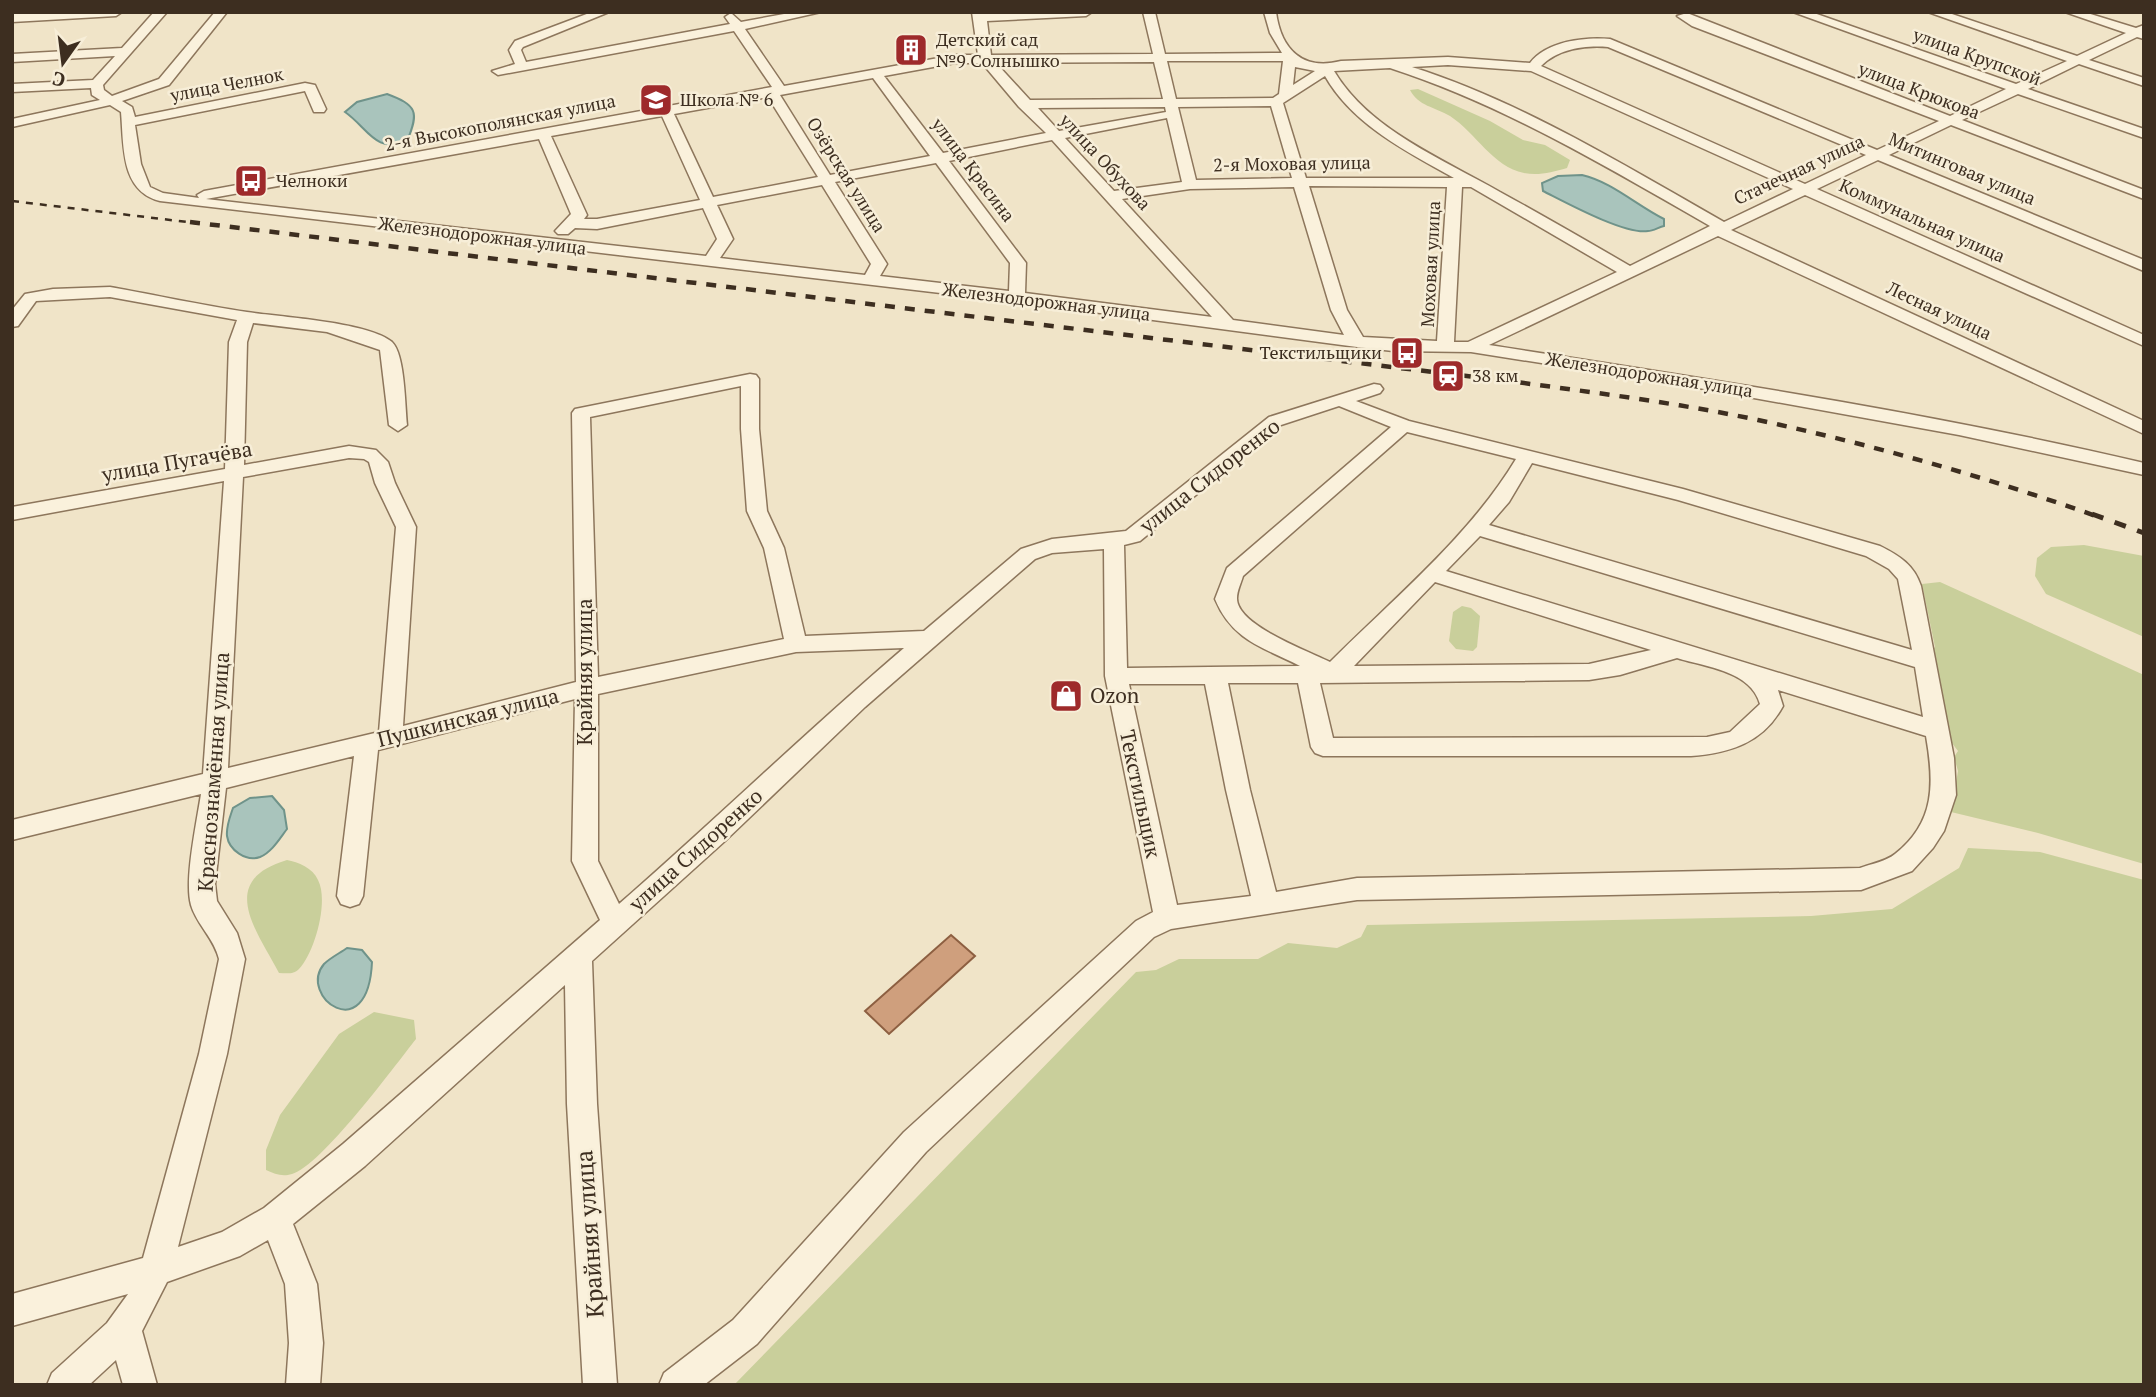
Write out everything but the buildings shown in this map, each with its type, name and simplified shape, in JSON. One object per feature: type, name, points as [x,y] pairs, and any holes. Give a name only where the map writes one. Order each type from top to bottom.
[{"type":"street","points":[[12,18],[116,12]]},
{"type":"street","points":[[115,101],[97,92],[97,84],[161,12]]},
{"type":"street","points":[[12,123],[67,114],[115,101],[164,82],[221,12]]},
{"type":"street","points":[[522,67],[515,50],[519,44],[603,12]]},
{"type":"street","name":"Озёрская улица","points":[[726,12],[738,26],[826,179],[879,264],[870,280]]},
{"type":"street","points":[[498,71],[815,12]]},
{"type":"street","points":[[985,58],[980,15],[1086,12]]},
{"type":"street","points":[[1149,12],[1190,185]]},
{"type":"street","points":[[1270,12],[1270,23],[1290,57],[1281,100],[1302,182],[1339,310],[1357,342]]},
{"type":"street","name":"улица Крупской","points":[[1799,12],[2144,135]]},
{"type":"street","points":[[1934,12],[2144,82]]},
{"type":"street","points":[[2071,12],[2141,32]]},
{"type":"street","name":"улица Крюкова","points":[[1683,16],[1946,121],[2144,195]]},
{"type":"street","name":"Стачечная улица","points":[[1471,347],[2014,89],[2141,32]]},
{"type":"street","points":[[1391,64],[1448,61],[1533,67],[1536,60],[1545,55],[1580,43],[1610,43]]},
{"type":"street","name":"Митинговая улица","points":[[1610,43],[2144,266]]},
{"type":"street","points":[[12,58],[124,52]]},
{"type":"street","name":"2-я Высокополянская улица","points":[[176,200],[955,59],[1290,57],[1300,64],[1327,69]]},
{"type":"street","name":"улица Обухова","points":[[985,58],[1024,104],[1230,326]]},
{"type":"street","name":"Лесная улица","points":[[1281,100],[1327,69],[1341,65],[1391,64],[1450,83],[1585,149],[1719,228],[2144,428]]},
{"type":"street","name":"Коммунальная улица","points":[[1533,67],[2144,341]]},
{"type":"street","points":[[1327,69],[1338,88],[1362,111],[1404,143],[1629,272]]},
{"type":"street","name":"улица Красина","points":[[875,72],[1018,263],[1017,298]]},
{"type":"street","points":[[12,88],[97,84]]},
{"type":"street","name":"улица Челнок","points":[[129,122],[306,87],[310,88],[319,109]]},
{"type":"street","points":[[1024,104],[1172,109],[1281,100]]},
{"type":"street","name":"Железнодорожная улица","points":[[115,101],[127,110],[134,168],[144,189],[154,195],[176,200],[870,280],[1357,342],[1445,348],[1471,347],[1693,382],[1946,427],[2144,468]]},
{"type":"street","points":[[571,223],[597,224],[1172,109]]},
{"type":"street","points":[[666,110],[725,239],[710,262]]},
{"type":"street","points":[[543,133],[579,215],[551,244]]},
{"type":"street","name":"2-я Моховая улица","points":[[1112,196],[1190,185],[1302,182],[1474,183]]},
{"type":"street","name":"Моховая улица","points":[[1445,348],[1455,182]]},
{"type":"street","points":[[12,306],[54,286]]},
{"type":"street","points":[[12,321],[31,297],[110,292],[247,317],[328,327],[386,346],[391,353],[398,425]]},
{"type":"street","name":"Краснознамённая улица","points":[[156,1270],[213,1054],[232,959],[228,941],[204,904],[202,884],[215,780],[234,475],[238,341],[247,317]]},
{"type":"street","name":"Крайняя улица","points":[[615,923],[585,861],[587,688],[581,413],[750,379],[750,429],[757,511],[774,548],[796,644]]},
{"type":"street","name":"улица Сидоренко","points":[[12,1310],[156,1270],[229,1245],[275,1219],[354,1155],[716,834],[858,701],[1028,554],[1041,547],[1114,543],[1133,536],[1275,421],[1374,389]]},
{"type":"street","points":[[676,1385],[745,1332],[915,1142],[1145,929],[1167,918],[1357,889],[1861,879],[1903,863],[1924,841],[1935,824],[1944,795],[1942,758],[1911,586],[1907,574],[1897,562],[1872,551],[1683,495],[1403,425],[1341,400]]},
{"type":"street","points":[[1333,673],[1246,630],[1233,616],[1226,599],[1234,573],[1392,438],[1403,425]]},
{"type":"street","name":"улица Пугачёва","points":[[12,514],[349,452],[366,451],[374,454],[406,527],[379,741]]},
{"type":"street","points":[[1333,673],[1476,528],[1502,498],[1527,456]]},
{"type":"street","points":[[1476,528],[1924,662]]},
{"type":"street","name":"Текстильщик","points":[[1114,543],[1116,676],[1167,918]]},
{"type":"street","points":[[1431,574],[1937,730]]},
{"type":"street","name":"Пушкинская улица","points":[[12,830],[587,688],[796,644],[929,639]]},
{"type":"street","points":[[1116,676],[1589,672],[1620,667],[1676,650]]},
{"type":"street","points":[[1307,673],[1323,747],[1691,747],[1731,743],[1751,731],[1772,705],[1767,689],[1746,670]]},
{"type":"street","points":[[1215,675],[1238,790],[1266,905]]},
{"type":"street","points":[[350,896],[379,741]]},
{"type":"street","name":"Крайняя улица","points":[[578,957],[582,1104],[600,1385]]},
{"type":"street","points":[[275,1219],[301,1284],[306,1343],[303,1385]]},
{"type":"street","points":[[64,1385],[125,1330],[146,1297],[156,1270]]},
{"type":"street","points":[[125,1330],[140,1385]]},
{"type":"green space","points":[[1418,89],[1490,121],[1523,140],[1545,145],[1570,160],[1567,168],[1535,174],[1513,170],[1494,157],[1450,116],[1418,100],[1410,90]]},
{"type":"green space","points":[[2084,545],[2144,556],[2144,637],[2046,594],[2035,576],[2037,558],[2051,547]]},
{"type":"green space","points":[[1940,582],[2144,675],[2144,864],[2038,833],[1951,812],[1958,771],[1954,757],[1958,751],[1949,739],[1929,654],[1935,647],[1922,584]]},
{"type":"green space","points":[[1462,606],[1471,608],[1480,616],[1477,647],[1473,651],[1456,649],[1449,641],[1453,612]]},
{"type":"green space","points":[[1968,848],[2040,852],[2144,880],[2144,1385],[734,1385],[1136,972],[1156,970],[1179,959],[1258,959],[1288,943],[1337,948],[1361,937],[1367,925],[1811,916],[1892,909],[1959,868]]},
{"type":"green space","points":[[287,860],[313,872],[321,889],[322,900],[319,926],[305,961],[294,972],[279,973],[253,924],[247,894],[253,881],[265,869]]},
{"type":"green space","points":[[374,1012],[414,1020],[416,1039],[357,1114],[305,1167],[292,1174],[282,1175],[266,1170],[266,1150],[280,1115],[339,1034]]},
{"type":"water","points":[[387,94],[413,110],[413,123],[407,141],[396,144],[379,142],[345,112],[357,102]]},
{"type":"water","points":[[1582,175],[1614,188],[1664,219],[1664,226],[1648,231],[1625,228],[1595,217],[1543,191],[1542,183],[1558,176]]},
{"type":"water","points":[[272,796],[284,810],[287,829],[264,855],[249,858],[239,854],[231,846],[227,836],[233,808],[250,798]]},
{"type":"water","points":[[347,948],[362,950],[372,962],[368,988],[359,1004],[348,1009],[336,1008],[326,1000],[318,977],[324,964]]},
{"type":"railway","points":[[12,201],[204,224]]},
{"type":"railway","points":[[190,222],[1516,382],[1668,403],[1758,420],[1886,451],[1971,475],[2096,516]]},
{"type":"railway","points":[[2092,514],[2144,533]]},
{"type":"place","name":"Детский сад №9 Солнышко","points":[[911,50]]},
{"type":"place","name":"Школа № 6","points":[[656,100]]},
{"type":"place","name":"Челноки","points":[[251,181]]},
{"type":"place","name":"Текстильщики","points":[[1407,353]]},
{"type":"place","name":"38 км","points":[[1448,376]]},
{"type":"place","name":"Ozon","points":[[1066,696]]}]
